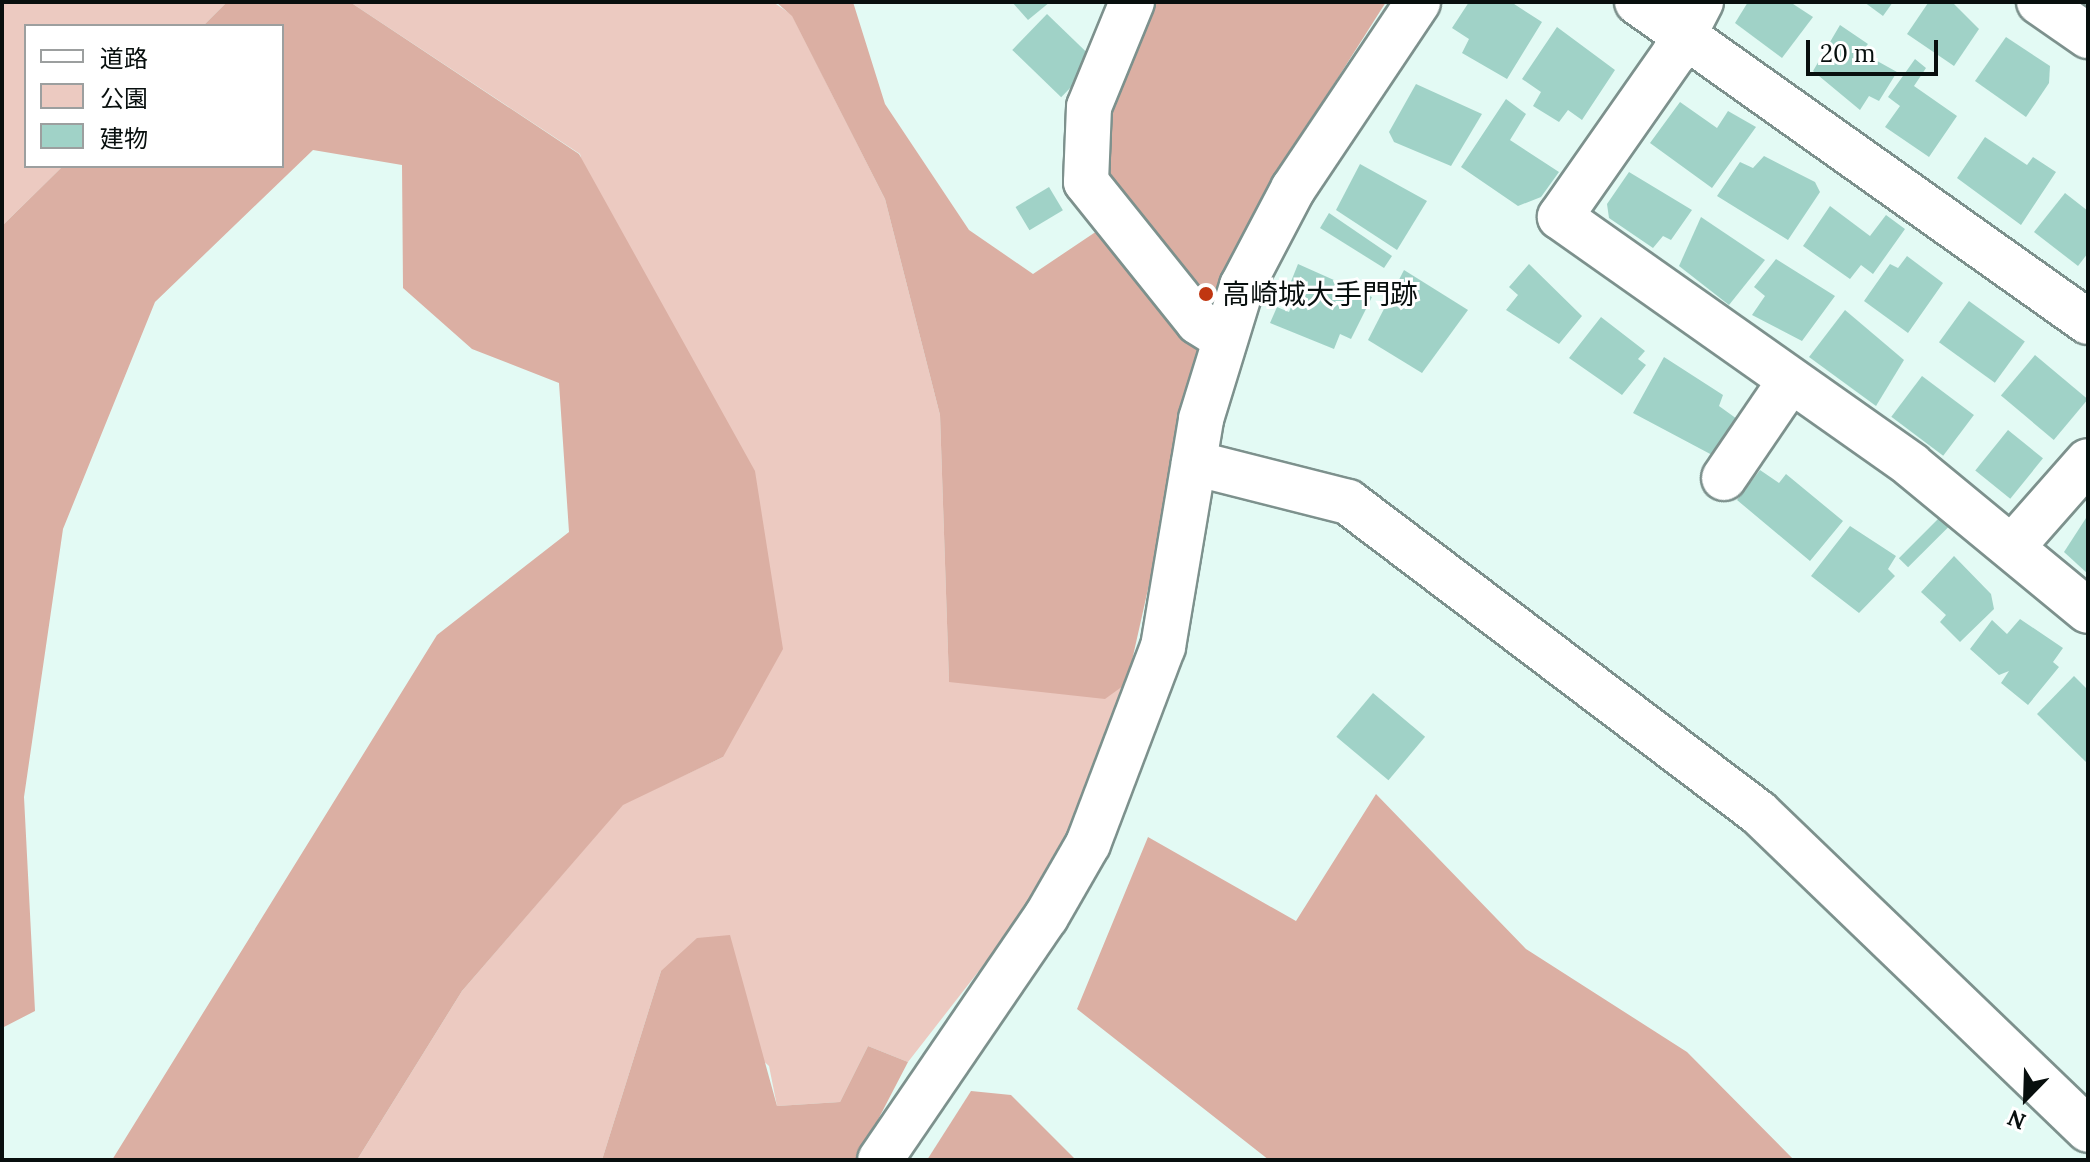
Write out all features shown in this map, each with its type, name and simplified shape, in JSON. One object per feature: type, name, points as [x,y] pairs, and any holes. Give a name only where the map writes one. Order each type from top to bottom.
[{"type":"street","points":[[1132,2],[1089,107],[1086,182],[1198,322],[1222,337]]},
{"type":"street","points":[[880,1160],[1046,917],[1122,769],[1163,647],[1194,463],[1222,337],[1265,236],[1418,2]]},
{"type":"street","points":[[1637,2],[1692,19],[2088,322]]},
{"type":"street","points":[[2039,2],[2088,36]]},
{"type":"street","points":[[1692,19],[1560,217],[1790,381],[2013,546],[2088,611]]},
{"type":"street","points":[[1724,478],[1790,381]]},
{"type":"street","points":[[2013,546],[2088,461]]},
{"type":"street","points":[[1194,463],[1348,502],[1759,813],[2088,1130]]},
{"type":"green space","points":[[2,2],[227,2],[205,24],[24,24],[24,168],[61,168],[2,226]]},
{"type":"green space","points":[[350,2],[773,2],[792,15],[885,199],[940,415],[949,681],[1127,683],[1072,829],[1010,931],[908,1062],[868,1046],[840,1102],[777,1106],[769,1066],[661,971],[602,1160],[357,1160],[462,991],[623,804],[723,757],[580,154]]},
{"type":"shaded area","points":[[227,2],[350,2],[579,154],[755,471],[783,649],[723,757],[623,805],[462,991],[357,1160],[112,1160],[437,635],[569,532],[559,383],[472,349],[403,288],[402,165],[313,150],[155,302],[63,529],[24,797],[35,1011],[2,1028],[2,226],[61,168],[284,168],[284,24],[205,24]]},
{"type":"shaded area","points":[[776,2],[853,2],[885,104],[969,230],[1033,274],[1097,231],[1120,2],[1386,2],[1266,191],[1210,312],[1127,683],[1105,699],[949,682],[940,415],[885,199],[792,16]]},
{"type":"shaded area","points":[[1376,794],[1526,949],[1687,1052],[1794,1160],[1269,1160],[1077,1009],[1148,837],[1296,921]]},
{"type":"shaded area","points":[[730,935],[777,1106],[840,1102],[868,1046],[908,1062],[857,1160],[602,1160],[661,971],[697,938]]},
{"type":"shaded area","points":[[971,1091],[1011,1095],[1076,1160],[927,1160]]},
{"type":"building","points":[[1012,2],[1050,2],[1028,20]]},
{"type":"building","points":[[1469,2],[1511,2],[1542,22],[1507,79],[1462,53],[1469,39],[1452,28]]},
{"type":"building","points":[[1748,2],[1790,2],[1813,17],[1782,58],[1735,23]]},
{"type":"building","points":[[1864,2],[1893,2],[1883,16]]},
{"type":"building","points":[[1952,2],[1979,29],[1954,66],[1907,34],[1928,3]]},
{"type":"building","points":[[1047,14],[1096,61],[1061,97],[1012,50]]},
{"type":"building","points":[[1840,25],[1868,44],[1861,52],[1897,72],[1879,101],[1869,96],[1860,110],[1813,71]]},
{"type":"building","points":[[1557,27],[1615,70],[1582,120],[1568,110],[1559,122],[1533,106],[1541,92],[1522,79]]},
{"type":"building","points":[[2006,37],[2050,66],[2049,83],[2026,117],[1975,81]]},
{"type":"building","points":[[1915,59],[1926,68],[1914,86],[1957,116],[1929,157],[1885,127],[1900,106],[1888,97]]},
{"type":"building","points":[[1416,84],[1482,114],[1451,166],[1394,142],[1389,132]]},
{"type":"building","points":[[1506,99],[1526,114],[1510,140],[1559,172],[1541,197],[1518,206],[1461,167]]},
{"type":"building","points":[[1680,102],[1717,128],[1728,111],[1756,127],[1712,188],[1650,143]]},
{"type":"building","points":[[1985,137],[2027,165],[2033,157],[2056,172],[2021,225],[1957,178]]},
{"type":"building","points":[[1764,156],[1815,182],[1820,192],[1788,240],[1717,196],[1740,162],[1753,168]]},
{"type":"building","points":[[1360,164],[1427,201],[1397,250],[1336,210]]},
{"type":"building","points":[[1629,172],[1692,210],[1671,240],[1663,236],[1653,248],[1609,218],[1607,204]]},
{"type":"building","points":[[1049,187],[1063,210],[1029,230],[1016,207]]},
{"type":"building","points":[[2065,193],[2088,211],[2088,253],[2078,266],[2034,232]]},
{"type":"building","points":[[1830,206],[1870,236],[1886,215],[1905,229],[1873,274],[1861,265],[1850,279],[1803,246]]},
{"type":"building","points":[[1329,213],[1392,256],[1384,268],[1320,228]]},
{"type":"building","points":[[1701,217],[1765,260],[1729,305],[1679,266]]},
{"type":"building","points":[[1907,256],[1943,283],[1908,333],[1864,301],[1890,264],[1898,268]]},
{"type":"building","points":[[1776,259],[1835,296],[1802,341],[1752,315],[1765,296],[1754,287]]},
{"type":"building","points":[[1298,264],[1372,297],[1351,339],[1340,334],[1334,349],[1270,323],[1277,307],[1289,312],[1295,297],[1286,294]]},
{"type":"building","points":[[1529,264],[1582,316],[1559,344],[1506,310],[1518,295],[1509,287]]},
{"type":"building","points":[[1404,270],[1468,310],[1422,373],[1368,340]]},
{"type":"building","points":[[1969,301],[2025,342],[1995,383],[1939,342]]},
{"type":"building","points":[[1845,310],[1904,360],[1876,406],[1809,357]]},
{"type":"building","points":[[1601,317],[1645,351],[1638,359],[1646,365],[1622,395],[1569,358]]},
{"type":"building","points":[[2035,355],[2088,399],[2054,440],[2001,396]]},
{"type":"building","points":[[1664,357],[1723,395],[1719,406],[1737,419],[1714,456],[1633,413]]},
{"type":"building","points":[[1922,376],[1974,415],[1943,456],[1891,417]]},
{"type":"building","points":[[2008,430],[2043,458],[2010,499],[1975,470]]},
{"type":"building","points":[[1760,470],[1779,483],[1786,474],[1843,521],[1810,561],[1737,500]]},
{"type":"building","points":[[1942,515],[1951,524],[1908,567],[1899,558]]},
{"type":"building","points":[[2088,515],[2088,574],[2064,552]]},
{"type":"building","points":[[1850,526],[1896,556],[1888,569],[1895,576],[1859,613],[1811,576]]},
{"type":"building","points":[[1954,556],[1991,594],[1994,609],[1960,642],[1940,622],[1946,615],[1921,592]]},
{"type":"building","points":[[2020,619],[2063,648],[2053,662],[2059,667],[2028,705],[2001,683],[2009,671],[1999,675],[1970,649],[1992,620],[2007,634]]},
{"type":"building","points":[[2074,676],[2088,690],[2087,763],[2037,714]]},
{"type":"building","points":[[1373,693],[1425,737],[1388,780],[1336,737]]},
{"type":"place","name":"高崎城大手門跡","points":[[1206,294]]}]
